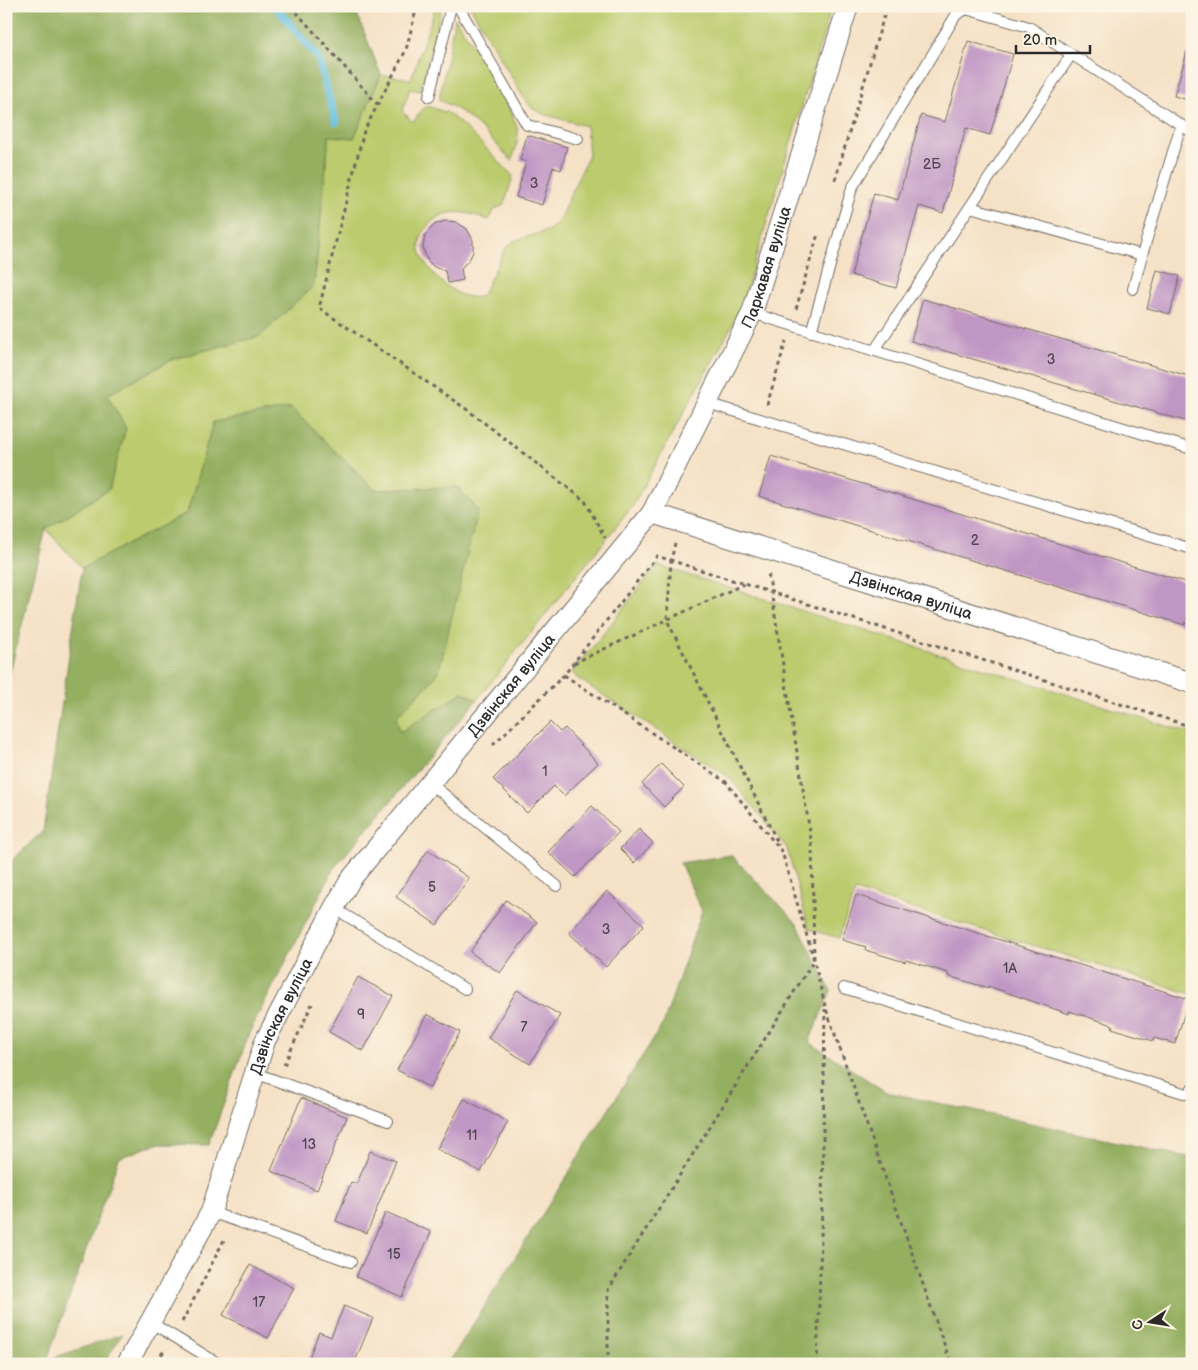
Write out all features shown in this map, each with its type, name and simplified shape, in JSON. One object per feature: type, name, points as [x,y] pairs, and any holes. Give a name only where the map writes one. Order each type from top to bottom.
[{"type":"street","name":"Паркавая вуліца","points":[[652,513],[752,314],[848,6]]},
{"type":"street","name":"Дзвінская вуліца","points":[[126,1364],[211,1212],[265,1041],[351,879],[652,513],[1192,683]]},
{"type":"lane","points":[[429,97],[450,6]]},
{"type":"lane","points":[[458,6],[527,125],[578,139]]},
{"type":"lane","points":[[811,332],[852,188],[956,15],[966,9],[1029,28],[1192,132]]},
{"type":"lane","points":[[874,351],[1071,55]]},
{"type":"lane","points":[[1133,289],[1181,125]]},
{"type":"lane","points":[[970,206],[1142,255]]},
{"type":"lane","points":[[752,314],[1192,449]]},
{"type":"lane","points":[[707,403],[1192,549]]},
{"type":"lane","points":[[430,783],[557,886]]},
{"type":"lane","points":[[334,908],[465,989]]},
{"type":"lane","points":[[844,988],[1190,1095],[1192,1088]]},
{"type":"lane","points":[[255,1073],[388,1121]]},
{"type":"lane","points":[[211,1212],[351,1262]]},
{"type":"lane","points":[[150,1322],[219,1364]]},
{"type":"path","points":[[291,6],[378,105]]},
{"type":"path","points":[[416,6],[406,50],[364,130],[319,308],[469,411],[585,500],[615,557]]},
{"type":"path","points":[[679,522],[671,560],[667,620],[782,852],[814,960],[825,1006],[951,1364]]},
{"type":"path","points":[[608,1364],[608,1290],[814,960],[812,845],[764,549]]},
{"type":"path","points":[[486,752],[574,663],[657,556],[1192,727]]},
{"type":"path","points":[[574,663],[744,584]]},
{"type":"path","points":[[564,674],[726,782],[782,852]]},
{"type":"path","points":[[277,1081],[314,1000]]},
{"type":"path","points":[[817,1364],[825,1006]]},
{"type":"path","points":[[154,1364],[174,1338],[234,1220]]},
{"type":"green space","points":[[14,6],[354,6],[381,75],[354,138],[329,136],[314,285],[260,336],[173,359],[107,395],[126,428],[109,489],[46,529],[6,688],[6,73]]},
{"type":"green space","points":[[436,6],[442,6],[420,91],[410,89],[402,111],[412,121],[427,106],[448,113],[470,132],[513,176],[504,205],[495,209],[489,220],[471,214],[447,213],[433,221],[426,228],[420,242],[423,258],[436,276],[454,291],[463,296],[473,297],[482,296],[505,249],[513,241],[549,230],[558,222],[589,154],[586,126],[543,114],[532,108],[522,95],[470,6],[832,6],[740,311],[632,507],[477,700],[463,692],[400,733],[396,717],[438,674],[457,487],[375,490],[291,408],[211,431],[187,513],[82,568],[46,529],[109,489],[106,395],[173,359],[260,336],[314,285],[329,135],[354,138],[381,75],[411,79]]},
{"type":"green space","points":[[455,18],[492,76],[516,124],[518,137],[512,161],[460,111],[439,100]]},
{"type":"green space","points":[[291,408],[375,490],[457,487],[478,510],[438,674],[396,717],[400,732],[463,692],[477,700],[334,868],[250,1031],[209,1145],[156,1144],[119,1158],[47,1360],[122,1334],[104,1364],[6,1364],[6,866],[43,831],[82,568],[187,513],[213,422]]},
{"type":"green space","points":[[657,565],[1192,734],[1192,994],[855,891],[839,938],[809,929],[787,848],[730,778],[577,678],[572,672]]},
{"type":"green space","points":[[731,855],[797,923],[831,991],[809,1042],[886,1092],[1192,1158],[1192,1364],[448,1364],[664,1022],[702,911],[680,863]]},
{"type":"water","points":[[6,6],[14,6],[6,73]]},
{"type":"building","points":[[968,41],[1013,54],[990,135],[966,128],[943,213],[919,206],[896,288],[851,275],[874,193],[898,200],[921,115],[945,122]]},
{"type":"building","points":[[1187,52],[1192,54],[1192,101],[1174,96]]},
{"type":"building","points":[[527,135],[567,147],[561,170],[553,167],[542,205],[516,197],[526,162],[520,160]]},
{"type":"building","points":[[445,221],[456,222],[467,229],[473,240],[473,252],[469,260],[461,268],[463,280],[448,283],[445,271],[434,267],[427,260],[423,248],[425,235],[434,225]]},
{"type":"building","points":[[1157,270],[1180,276],[1170,314],[1147,308]]},
{"type":"building","points":[[923,299],[1192,377],[1192,423],[911,341]]},
{"type":"building","points":[[771,456],[1192,584],[1192,604],[1185,625],[759,496]]},
{"type":"building","points":[[550,722],[560,732],[565,728],[598,763],[564,796],[554,786],[527,813],[493,779]]},
{"type":"building","points":[[661,764],[684,787],[664,807],[642,784]]},
{"type":"building","points":[[592,806],[619,832],[575,877],[548,852]]},
{"type":"building","points":[[639,829],[653,843],[634,863],[620,849]]},
{"type":"building","points":[[428,850],[469,878],[437,925],[396,897]]},
{"type":"building","points":[[607,891],[644,925],[606,967],[569,933]]},
{"type":"building","points":[[856,895],[1189,999],[1175,1044],[1154,1038],[1153,1041],[1112,1028],[1113,1025],[1069,1011],[1069,1014],[988,986],[988,988],[948,976],[948,973],[865,950],[866,947],[842,940]]},
{"type":"building","points":[[506,900],[537,922],[500,973],[470,952]]},
{"type":"building","points":[[358,977],[393,996],[363,1051],[329,1032]]},
{"type":"building","points":[[517,990],[560,1015],[530,1064],[488,1038]]},
{"type":"building","points":[[427,1014],[460,1032],[430,1088],[397,1070]]},
{"type":"building","points":[[301,1098],[347,1117],[317,1190],[271,1171]]},
{"type":"building","points":[[464,1099],[508,1122],[481,1172],[437,1149]]},
{"type":"building","points":[[370,1151],[396,1161],[367,1233],[336,1221],[351,1182],[357,1184]]},
{"type":"building","points":[[386,1212],[431,1232],[402,1297],[356,1277]]},
{"type":"building","points":[[250,1265],[294,1288],[268,1338],[223,1315]]},
{"type":"building","points":[[344,1306],[373,1318],[354,1364],[316,1364],[308,1360],[319,1332],[331,1337]]},
{"type":"waterway","points":[[275,6],[318,58],[336,122]]}]
